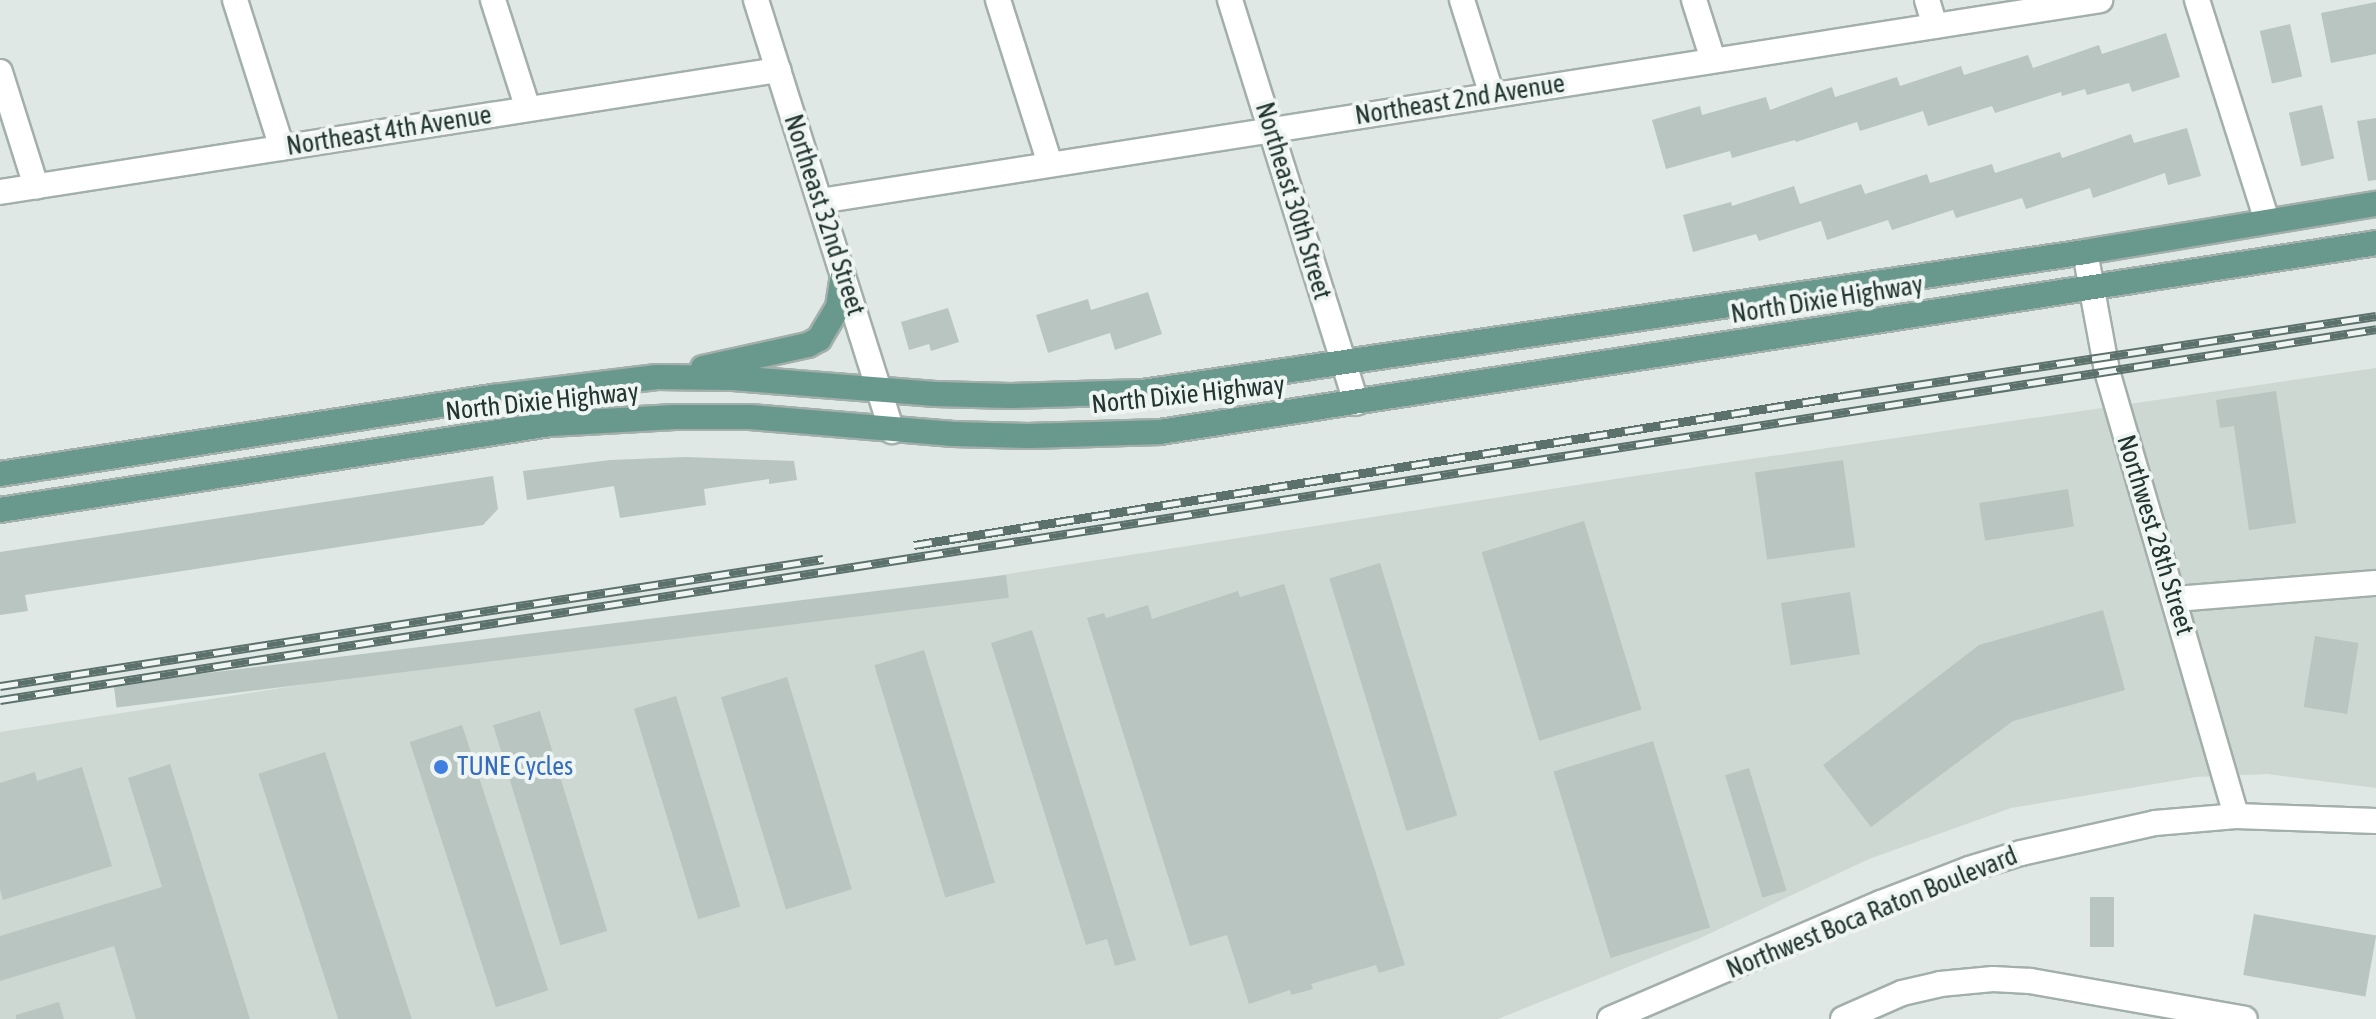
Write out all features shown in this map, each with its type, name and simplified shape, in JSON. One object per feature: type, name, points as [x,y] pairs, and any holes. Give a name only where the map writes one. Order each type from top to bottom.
[{"type":"main road","name":"North Dixie Highway","points":[[0,474],[494,397],[657,377],[733,378],[880,391],[1011,396],[1143,392],[2085,252],[2376,204]]},
{"type":"main road","name":"North Dixie Highway","points":[[0,510],[550,424],[750,417],[892,431],[1028,436],[1160,432],[2376,243]]},
{"type":"main road","points":[[657,377],[808,345],[829,328],[838,307],[843,275]]},
{"type":"street","points":[[235,0],[282,148]]},
{"type":"street","points":[[493,0],[528,109]]},
{"type":"street","name":"Northeast 32nd Street","points":[[756,0],[892,431]]},
{"type":"street","points":[[998,0],[1050,164]]},
{"type":"street","name":"Northeast 30th Street","points":[[1230,0],[1356,403]]},
{"type":"street","points":[[1462,0],[1492,95]]},
{"type":"street","points":[[1694,0],[1713,60]]},
{"type":"street","points":[[1927,0],[1935,26]]},
{"type":"street","name":"Northeast 2nd Avenue","points":[[820,201],[2100,0]]},
{"type":"street","points":[[2197,0],[2267,221]]},
{"type":"street","name":"Northeast 4th Avenue","points":[[0,192],[778,70]]},
{"type":"street","points":[[0,72],[36,186]]},
{"type":"street","name":"Northwest 28th Street","points":[[2085,252],[2107,371],[2236,816]]},
{"type":"street","points":[[2175,599],[2376,583]]},
{"type":"street","name":"Northwest Boca Raton Boulevard","points":[[1610,1019],[1969,869],[2085,836],[2155,823],[2236,816],[2376,821]]},
{"type":"street","points":[[1843,1019],[1902,993],[1940,984],[1993,979],[2030,981],[2245,1019]]},
{"type":"shaded area","points":[[2376,368],[2376,788],[2267,774],[2196,777],[2011,808],[1869,859],[1698,939],[1498,1019],[0,1019],[0,732],[1628,477]]},
{"type":"building","points":[[2376,2],[2376,54],[2331,63],[2321,13]]},
{"type":"building","points":[[2290,24],[2302,77],[2272,84],[2260,31]]},
{"type":"building","points":[[2166,33],[2180,77],[2132,92],[2129,83],[2087,95],[2085,89],[2062,96],[2061,92],[1995,113],[1992,106],[1928,126],[1923,111],[1860,131],[1857,122],[1732,158],[1730,151],[1666,169],[1652,120],[1700,106],[1702,115],[1766,97],[1770,110],[1832,87],[1835,97],[1897,77],[1900,86],[1961,66],[1964,75],[2028,55],[2033,68],[2099,45],[2102,54]]},
{"type":"building","points":[[2322,105],[2334,159],[2301,166],[2289,113]]},
{"type":"building","points":[[2376,118],[2376,180],[2368,181],[2357,121]]},
{"type":"building","points":[[2187,128],[2201,176],[2168,185],[2165,173],[2093,198],[2090,188],[2026,209],[2022,198],[1956,218],[1953,210],[1892,230],[1888,220],[1827,240],[1821,221],[1759,241],[1756,234],[1693,252],[1683,215],[1731,202],[1732,206],[1794,186],[1800,204],[1861,184],[1865,194],[1927,174],[1930,183],[1992,164],[1995,173],[2060,152],[2062,158],[2131,134],[2134,143]]},
{"type":"building","points":[[1148,292],[1162,334],[1115,350],[1110,333],[1048,353],[1036,315],[1088,299],[1091,310]]},
{"type":"building","points":[[948,308],[959,342],[931,351],[929,344],[909,350],[901,322]]},
{"type":"building","points":[[2276,391],[2296,523],[2249,530],[2234,426],[2220,428],[2216,400]]},
{"type":"building","points":[[686,457],[794,461],[797,480],[769,484],[769,479],[704,489],[706,505],[620,518],[614,486],[527,500],[523,471],[610,460]]},
{"type":"building","points":[[1843,460],[1855,547],[1767,560],[1755,472]]},
{"type":"building","points":[[493,476],[498,509],[483,525],[25,595],[28,611],[0,615],[0,552]]},
{"type":"building","points":[[2068,489],[2074,527],[1985,541],[1979,503]]},
{"type":"building","points":[[1584,521],[1642,709],[1539,741],[1482,552]]},
{"type":"building","points":[[1380,563],[1457,815],[1407,831],[1329,578]]},
{"type":"building","points":[[1006,575],[1009,598],[117,707],[114,685]]},
{"type":"building","points":[[1284,584],[1405,965],[1379,973],[1376,965],[1311,984],[1313,989],[1291,995],[1290,990],[1249,1004],[1227,935],[1190,946],[1087,618],[1104,613],[1106,618],[1148,605],[1152,619],[1238,591],[1240,597]]},
{"type":"building","points":[[1850,592],[1860,654],[1791,665],[1781,603]]},
{"type":"building","points":[[2103,610],[2125,690],[2013,721],[1871,827],[1823,765],[1979,645]]},
{"type":"building","points":[[1032,630],[1136,960],[1115,966],[1107,939],[1086,945],[991,643]]},
{"type":"building","points":[[2315,636],[2358,643],[2347,714],[2304,707]]},
{"type":"building","points":[[924,650],[995,882],[945,898],[874,665]]},
{"type":"building","points":[[787,677],[852,889],[786,909],[721,697]]},
{"type":"building","points":[[676,696],[740,906],[698,919],[634,709]]},
{"type":"building","points":[[540,711],[607,931],[560,945],[493,725]]},
{"type":"building","points":[[462,725],[548,990],[496,1007],[410,742]]},
{"type":"building","points":[[1653,741],[1710,927],[1611,958],[1554,771]]},
{"type":"building","points":[[325,752],[412,1019],[338,1019],[258,774]]},
{"type":"building","points":[[170,764],[250,1019],[136,1019],[114,946],[0,981],[0,936],[162,887],[128,778]]},
{"type":"building","points":[[82,767],[112,866],[3,900],[0,889],[0,783],[35,772],[37,781]]},
{"type":"building","points":[[1749,768],[1786,890],[1763,898],[1725,775]]},
{"type":"building","points":[[2090,897],[2114,897],[2114,947],[2090,947]]},
{"type":"building","points":[[2254,914],[2376,936],[2365,997],[2243,975]]},
{"type":"building","points":[[59,1002],[64,1019],[16,1019],[16,1015]]},
{"type":"railway","points":[[914,545],[1843,396],[2376,316]]},
{"type":"railway","points":[[0,700],[2376,329]]},
{"type":"railway","points":[[0,686],[823,559]]},
{"type":"place","name":"TUNE Cycles","points":[[441,767]]}]
